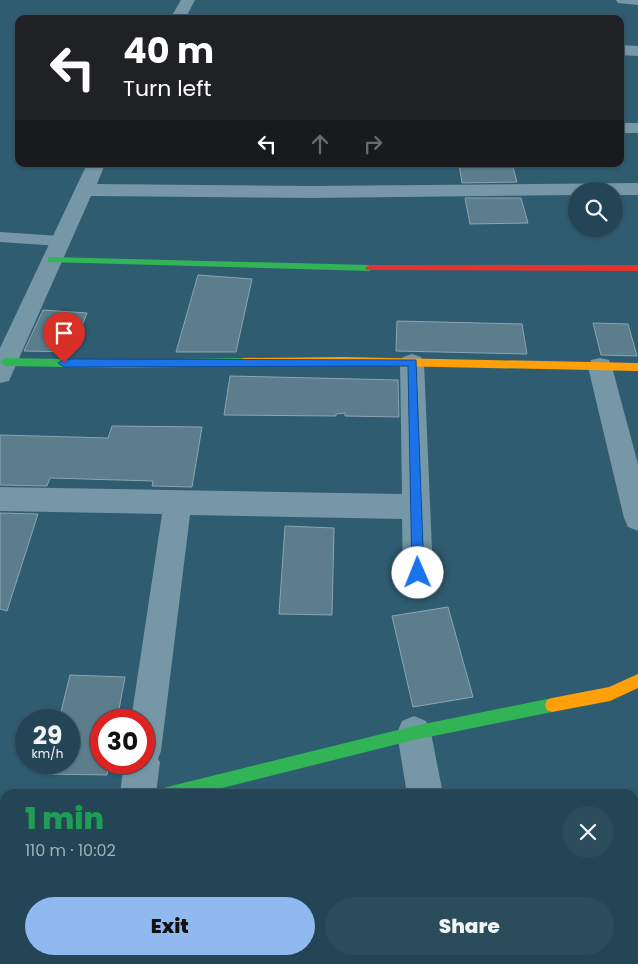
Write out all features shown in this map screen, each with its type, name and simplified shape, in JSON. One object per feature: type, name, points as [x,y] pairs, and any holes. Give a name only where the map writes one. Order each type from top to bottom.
[{"type":"street","points":[[179,15],[188,0]]},
{"type":"street","points":[[623,0],[638,1]]},
{"type":"street","points":[[624,50],[638,51]]},
{"type":"street","points":[[624,128],[638,128]]},
{"type":"street","points":[[94,167],[3,368],[412,363],[638,367]]},
{"type":"street","points":[[83,190],[312,192],[638,189]]},
{"type":"street","points":[[56,251],[397,269],[638,268]]},
{"type":"street","points":[[412,363],[418,573]]},
{"type":"street","points":[[600,367],[638,518]]},
{"type":"street","points":[[0,499],[417,507]]},
{"type":"street","points":[[150,709],[178,502]]},
{"type":"street","points":[[187,789],[414,733],[610,694],[638,681]]},
{"type":"street","points":[[414,733],[424,789]]},
{"type":"street","points":[[139,789],[140,774]]},
{"type":"lane","points":[[0,237],[56,251]]},
{"type":"building","points":[[459,167],[513,167],[517,182],[462,183]]},
{"type":"building","points":[[465,198],[521,198],[528,223],[470,224]]},
{"type":"building","points":[[198,275],[252,279],[236,352],[176,352]]},
{"type":"building","points":[[43,310],[87,313],[72,352],[24,351]]},
{"type":"building","points":[[397,321],[522,324],[527,354],[396,351]]},
{"type":"building","points":[[593,323],[628,324],[637,356],[601,355]]},
{"type":"building","points":[[230,376],[398,380],[399,417],[345,416],[345,413],[336,414],[336,416],[224,415]]},
{"type":"building","points":[[112,426],[202,427],[192,487],[152,486],[153,481],[50,478],[47,486],[0,485],[0,435],[108,438]]},
{"type":"building","points":[[0,513],[38,514],[7,611],[0,609]]},
{"type":"building","points":[[285,526],[334,528],[332,615],[279,614]]},
{"type":"building","points":[[448,607],[473,697],[413,707],[392,616]]},
{"type":"building","points":[[70,675],[125,677],[119,709],[90,709],[90,774],[107,775],[47,774],[80,774],[80,709],[62,709]]},
{"type":"traffic: fast","points":[[51,260],[369,268]]},
{"type":"traffic: fast","points":[[5,362],[122,364],[243,362]]},
{"type":"traffic: fast","points":[[187,789],[414,733],[552,705]]},
{"type":"traffic: slow","points":[[243,362],[344,361],[638,367]]},
{"type":"traffic: slow","points":[[552,705],[610,694],[638,681]]},
{"type":"traffic: jam","points":[[369,268],[638,268]]},
{"type":"route","points":[[64,363],[344,361],[412,363],[418,573]]}]
